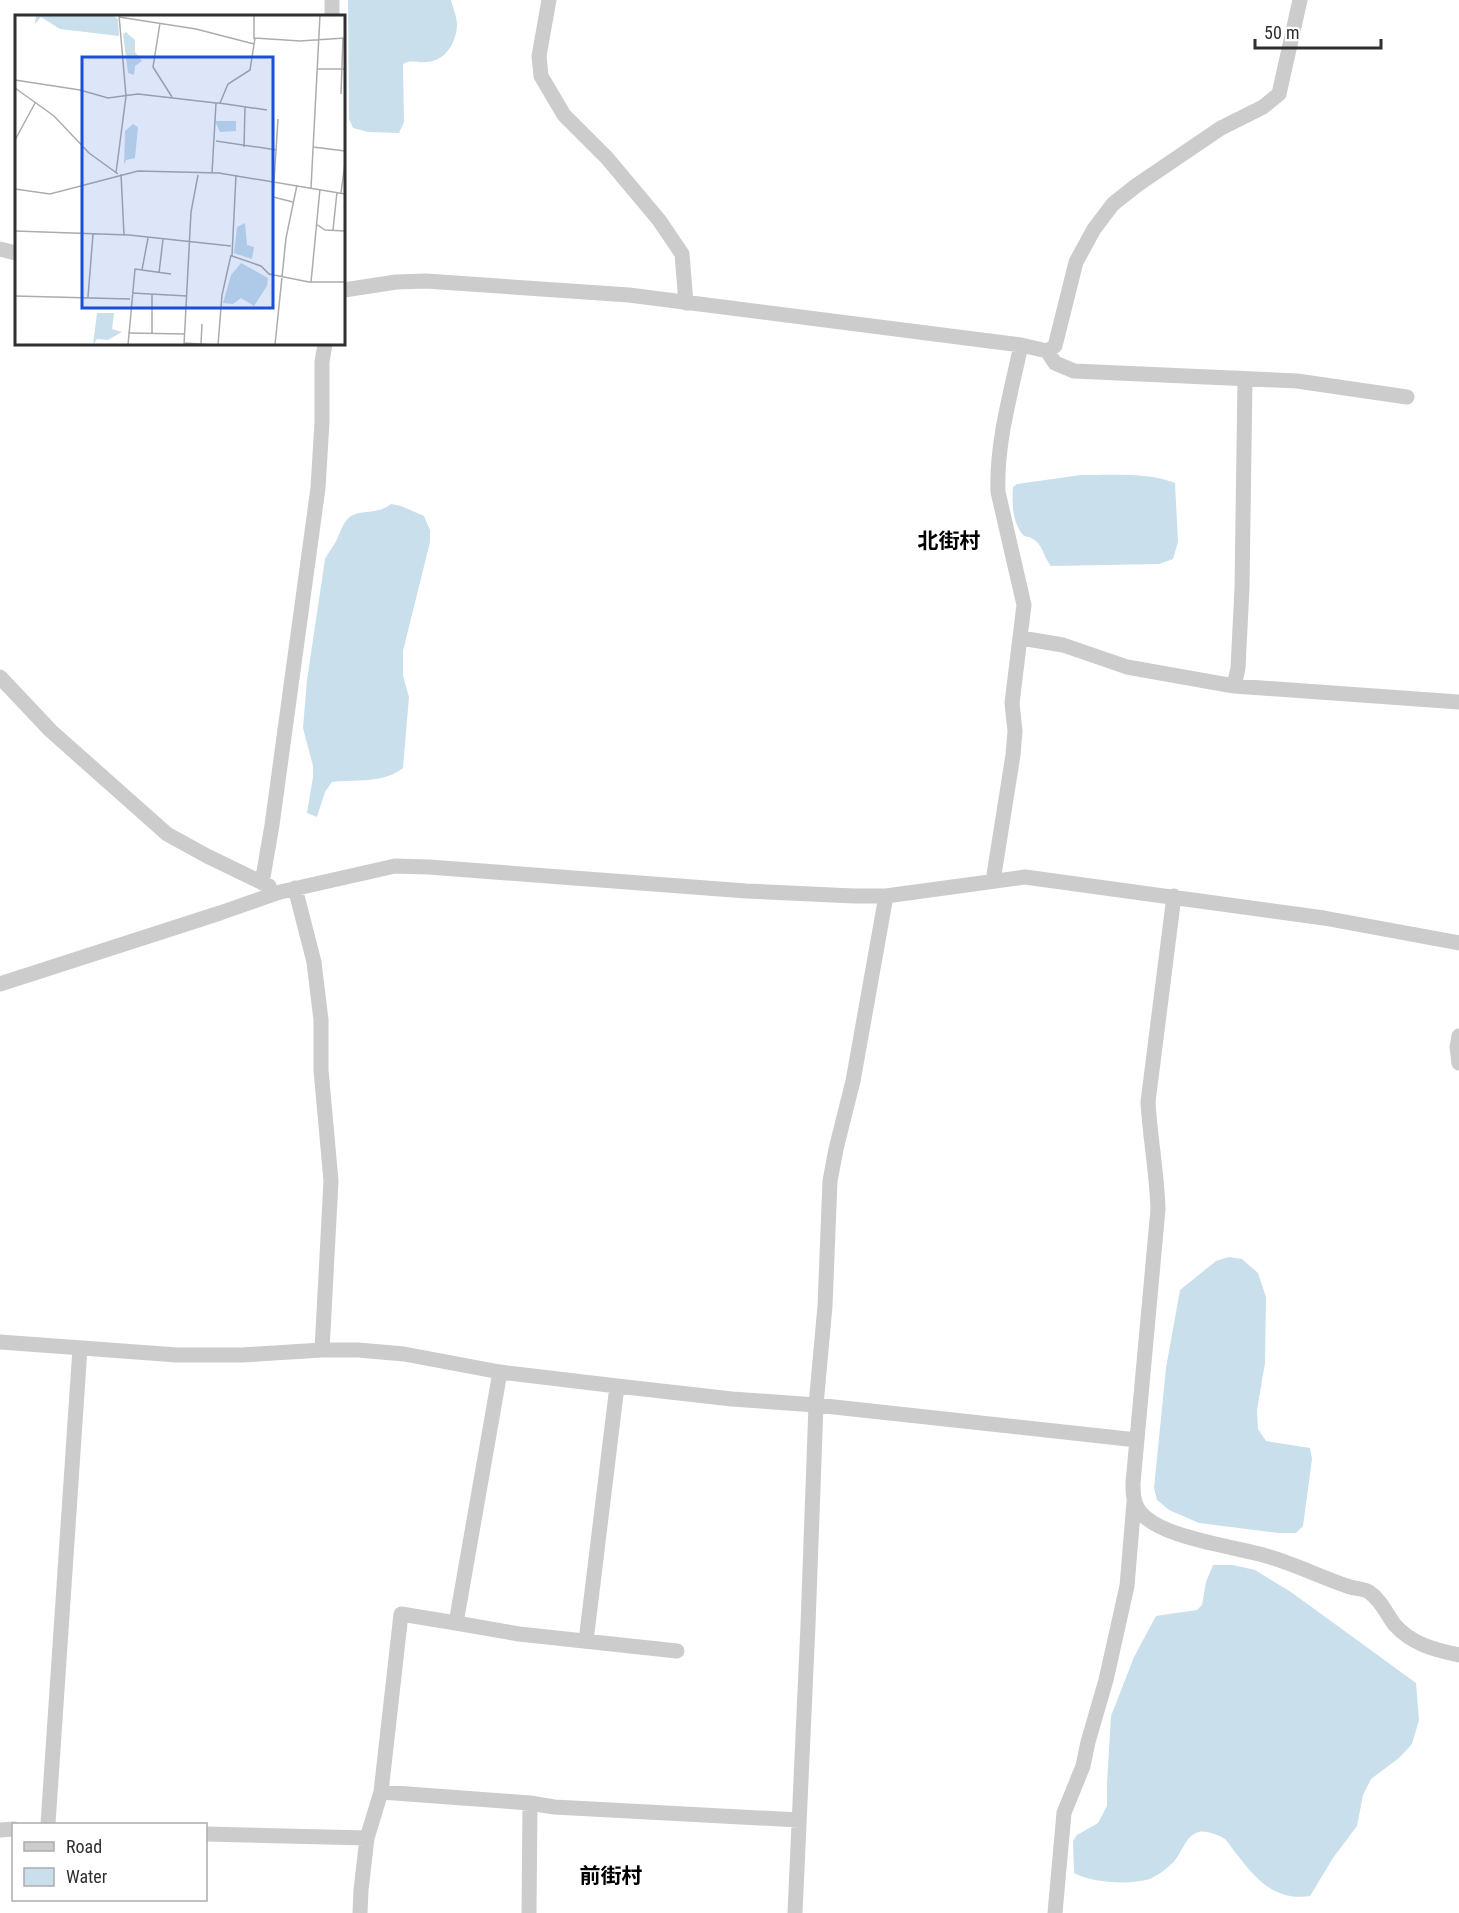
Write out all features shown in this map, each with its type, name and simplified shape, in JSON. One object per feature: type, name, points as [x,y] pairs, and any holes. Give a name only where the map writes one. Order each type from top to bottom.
[{"type":"street","points":[[549,0],[539,56],[541,76],[564,115],[607,158],[659,220],[682,254],[686,303]]},
{"type":"street","points":[[1047,351],[1055,346],[1076,262],[1094,230],[1113,204],[1221,128],[1263,107],[1279,94],[1300,0]]},
{"type":"street","points":[[0,249],[15,253]]},
{"type":"street","points":[[345,290],[426,280],[629,295],[1021,345],[1047,351],[1055,363],[1074,371],[1298,381],[1407,397]]},
{"type":"street","points":[[262,883],[274,813],[318,488],[322,422],[321,362],[325,345]]},
{"type":"street","points":[[993,881],[1013,755],[1015,731],[1012,703],[1024,605],[1000,504],[997,476],[1021,345]]},
{"type":"street","points":[[1234,686],[1238,668],[1242,588],[1245,379]]},
{"type":"street","points":[[1021,638],[1063,645],[1127,667],[1234,686],[1459,702]]},
{"type":"street","points":[[0,678],[51,731],[167,834],[262,883],[287,890]]},
{"type":"street","points":[[0,984],[287,890],[395,866],[747,891],[854,896],[886,896],[1025,877],[1324,918],[1459,943]]},
{"type":"street","points":[[287,890],[314,962],[321,1020],[321,1070],[331,1181],[322,1350]]},
{"type":"street","points":[[795,1913],[816,1406],[825,1306],[830,1181],[853,1081],[886,896]]},
{"type":"street","points":[[1055,1913],[1064,1813],[1083,1766],[1127,1586],[1134,1502],[1133,1483],[1158,1209],[1157,1175],[1148,1102],[1174,896]]},
{"type":"street","points":[[1459,1036],[1457,1047],[1459,1063]]},
{"type":"street","points":[[0,1342],[177,1355],[358,1350],[404,1354],[500,1372],[617,1386],[1137,1440]]},
{"type":"street","points":[[48,1823],[80,1348]]},
{"type":"street","points":[[456,1623],[500,1372]]},
{"type":"street","points":[[586,1641],[617,1386]]},
{"type":"street","points":[[1134,1502],[1139,1512],[1170,1532],[1269,1556],[1350,1587],[1368,1591],[1406,1635],[1428,1648],[1459,1655]]},
{"type":"street","points":[[360,1913],[367,1839],[381,1792],[401,1614],[519,1634],[677,1651]]},
{"type":"street","points":[[381,1792],[530,1803],[554,1807],[799,1820]]},
{"type":"street","points":[[529,1913],[530,1803]]},
{"type":"street","points":[[207,1834],[367,1839]]},
{"type":"water","points":[[348,0],[451,0],[457,24],[455,38],[449,50],[433,61],[411,61],[403,64],[404,122],[399,133],[368,132],[353,128],[349,119]]},
{"type":"water","points":[[1081,475],[1153,477],[1175,483],[1178,542],[1173,559],[1159,564],[1051,566],[1038,543],[1024,536],[1017,525],[1013,507],[1013,487],[1017,484]]},
{"type":"water","points":[[391,504],[424,516],[430,530],[430,542],[403,651],[403,676],[409,697],[403,768],[378,779],[332,782],[325,792],[317,817],[307,813],[313,766],[303,728],[307,680],[325,559],[349,517],[380,510]]},
{"type":"water","points":[[1229,1257],[1242,1259],[1258,1273],[1266,1297],[1265,1363],[1257,1410],[1258,1429],[1266,1441],[1310,1448],[1312,1459],[1303,1526],[1296,1533],[1199,1523],[1169,1510],[1157,1500],[1154,1488],[1166,1368],[1180,1290],[1216,1261]]},
{"type":"water","points":[[1213,1565],[1233,1565],[1255,1570],[1291,1592],[1416,1683],[1419,1720],[1412,1744],[1399,1758],[1371,1779],[1363,1795],[1357,1826],[1333,1858],[1310,1896],[1288,1896],[1269,1888],[1253,1874],[1225,1839],[1205,1832],[1199,1832],[1190,1837],[1173,1862],[1164,1871],[1150,1879],[1111,1882],[1091,1879],[1074,1873],[1073,1841],[1077,1835],[1098,1823],[1107,1806],[1111,1716],[1134,1657],[1156,1616],[1197,1610],[1202,1605],[1206,1582]]},
{"type":"district","name":"北街村","points":[[949,541]]},
{"type":"district","name":"前街村","points":[[611,1876]]}]
